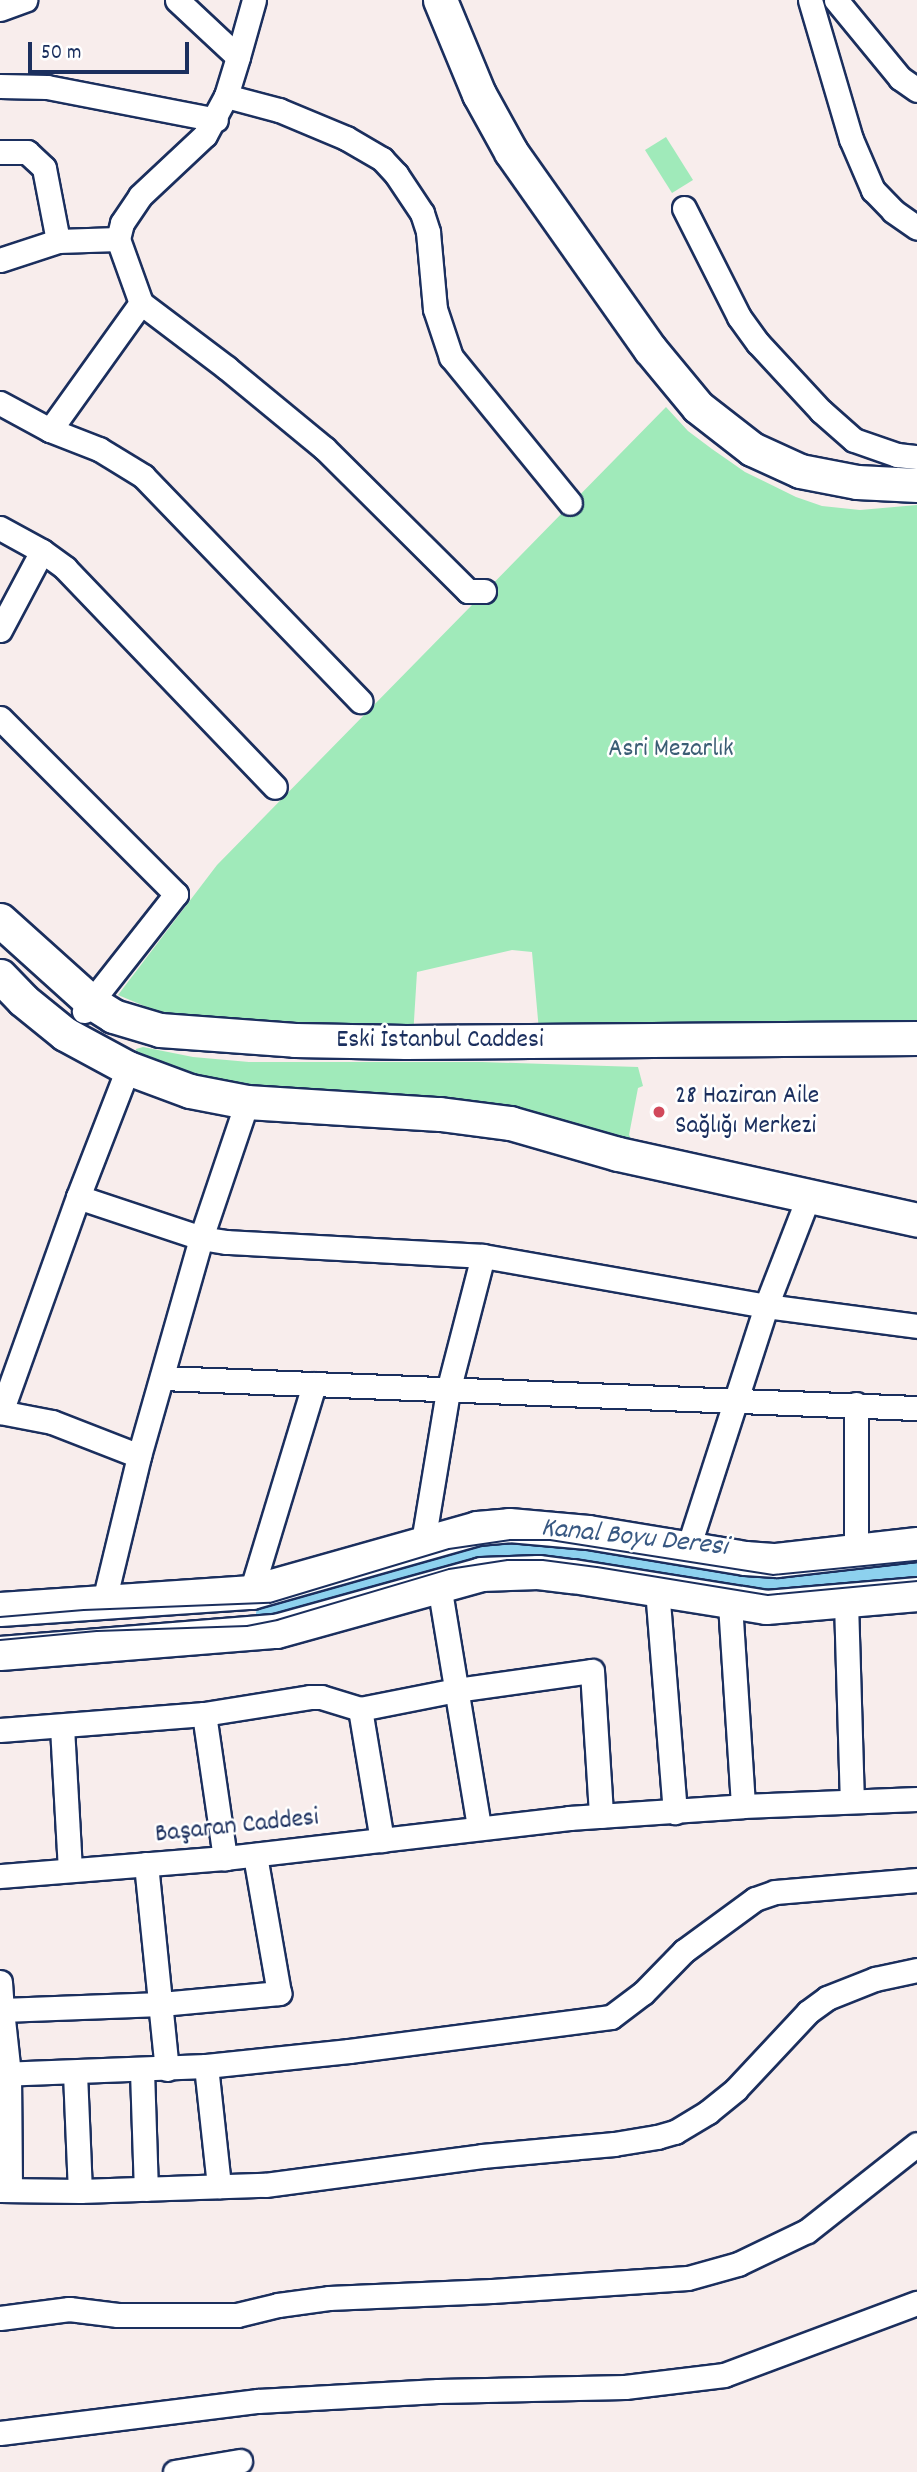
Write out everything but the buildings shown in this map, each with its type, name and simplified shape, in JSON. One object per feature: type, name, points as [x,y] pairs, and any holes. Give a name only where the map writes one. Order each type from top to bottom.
[{"type":"main road","points":[[440,0],[479,94],[511,152],[650,349],[698,407],[752,449],[800,471],[857,482],[917,485]]},
{"type":"main road","name":"Eski İstanbul Caddesi","points":[[0,920],[88,1007],[160,1030],[295,1040],[917,1038]]},
{"type":"main road","name":"Eski İstanbul Caddesi","points":[[0,937],[42,981],[124,1031],[147,1037],[258,1049],[407,1053],[627,1048],[917,1049]]},
{"type":"main road","points":[[1,980],[65,1034],[128,1068],[190,1091],[247,1102],[440,1114],[510,1123],[618,1154],[917,1220]]},
{"type":"main road","points":[[0,1609],[251,1592],[423,1542],[477,1528],[509,1525],[588,1532],[745,1558],[776,1560],[917,1544]]},
{"type":"main road","points":[[0,1653],[276,1631],[481,1574],[538,1572],[730,1604],[766,1607],[917,1594]]},
{"type":"street","points":[[0,9],[25,0]]},
{"type":"street","points":[[177,0],[238,57]]},
{"type":"street","points":[[254,0],[226,96],[216,120],[191,148],[140,196],[121,223],[118,239],[141,303],[227,368],[324,448],[468,591],[484,591]]},
{"type":"street","points":[[810,0],[852,139],[873,190],[892,211],[917,228]]},
{"type":"street","points":[[836,0],[900,78],[917,90]]},
{"type":"street","points":[[0,86],[47,87],[216,120]]},
{"type":"street","points":[[226,96],[310,122],[365,148],[382,159],[396,174],[422,213],[428,232],[435,309],[451,357],[570,503]]},
{"type":"street","points":[[0,152],[27,152],[44,168],[58,241]]},
{"type":"street","points":[[684,208],[739,317],[758,343],[821,411],[854,440],[897,456],[917,457]]},
{"type":"street","points":[[0,260],[58,241],[118,239]]},
{"type":"street","points":[[50,430],[141,303]]},
{"type":"street","points":[[0,403],[50,430],[116,458],[151,483],[359,701]]},
{"type":"street","points":[[0,528],[43,551],[80,582],[275,787]]},
{"type":"street","points":[[0,630],[43,551]]},
{"type":"street","points":[[0,718],[176,894],[88,1007]]},
{"type":"street","points":[[128,1068],[78,1197],[1,1412],[52,1422],[139,1456]]},
{"type":"street","points":[[104,1601],[139,1456],[201,1238],[247,1102]]},
{"type":"street","points":[[688,1548],[766,1306],[809,1195]]},
{"type":"street","points":[[78,1197],[201,1238],[483,1256],[766,1306],[917,1326]]},
{"type":"street","points":[[423,1542],[448,1391],[483,1256]]},
{"type":"street","points":[[162,1378],[917,1408]]},
{"type":"street","points":[[251,1592],[314,1384]]},
{"type":"street","points":[[856,1404],[856,1552]]},
{"type":"street","points":[[439,1585],[478,1827]]},
{"type":"street","points":[[657,1590],[674,1812]]},
{"type":"street","points":[[846,1602],[852,1801]]},
{"type":"street","points":[[730,1604],[743,1806]]},
{"type":"street","points":[[0,1730],[204,1714],[310,1697],[321,1697],[360,1709],[456,1690],[592,1671],[600,1816]]},
{"type":"street","points":[[360,1709],[383,1840]]},
{"type":"street","points":[[204,1714],[225,1858]]},
{"type":"street","points":[[62,1727],[69,1870]]},
{"type":"street","name":"Başaran Caddesi","points":[[0,1876],[225,1858],[478,1827],[600,1816],[743,1806],[917,1799]]},
{"type":"street","points":[[2,2010],[161,2004],[279,1993],[254,1855]]},
{"type":"street","points":[[146,1864],[167,2069]]},
{"type":"street","points":[[4,2074],[142,2071],[206,2066],[611,2017],[643,1993],[684,1951],[755,1899],[775,1892],[917,1880]]},
{"type":"street","points":[[0,1982],[5,2190],[80,2191],[295,2182],[482,2156],[614,2144],[675,2132],[708,2112],[736,2088],[808,2012],[827,1997],[875,1979],[917,1970]]},
{"type":"street","points":[[206,2066],[219,2186]]},
{"type":"street","points":[[142,2071],[146,2189]]},
{"type":"street","points":[[75,2073],[80,2191]]},
{"type":"street","points":[[0,2318],[69,2309],[118,2315],[237,2315],[278,2305],[329,2298],[506,2291],[688,2278],[748,2260],[807,2231],[917,2144]]},
{"type":"street","points":[[0,2433],[258,2401],[438,2391],[625,2386],[724,2375],[917,2303]]},
{"type":"street","points":[[175,2472],[240,2460]]},
{"type":"green space","points":[[666,137],[693,180],[672,193],[645,150]]},
{"type":"green space","name":"Asri Mezarlık","points":[[666,407],[688,431],[745,472],[796,497],[822,506],[860,510],[917,505],[917,1032],[539,1031],[532,952],[512,950],[417,972],[413,1037],[207,1023],[161,1013],[118,995],[217,865]]},
{"type":"green space","points":[[143,1047],[193,1057],[249,1062],[482,1062],[638,1067],[643,1086],[638,1088],[629,1135],[632,1140],[217,1085],[136,1055],[136,1049]]},
{"type":"waterway","name":"Kanal Boyu Deresi","points":[[267,1613],[474,1555],[527,1553],[588,1557],[776,1586],[917,1570]]},
{"type":"tram line","points":[[0,1617],[84,1610],[270,1603],[449,1549],[510,1540],[550,1540],[773,1575],[917,1561]]},
{"type":"tram line","points":[[0,1640],[97,1631],[247,1626],[277,1620],[449,1569],[507,1560],[543,1560],[597,1567],[768,1595],[917,1581]]},
{"type":"place","name":"28 Haziran Aile Sağlığı Merkezi","points":[[659,1112]]}]
